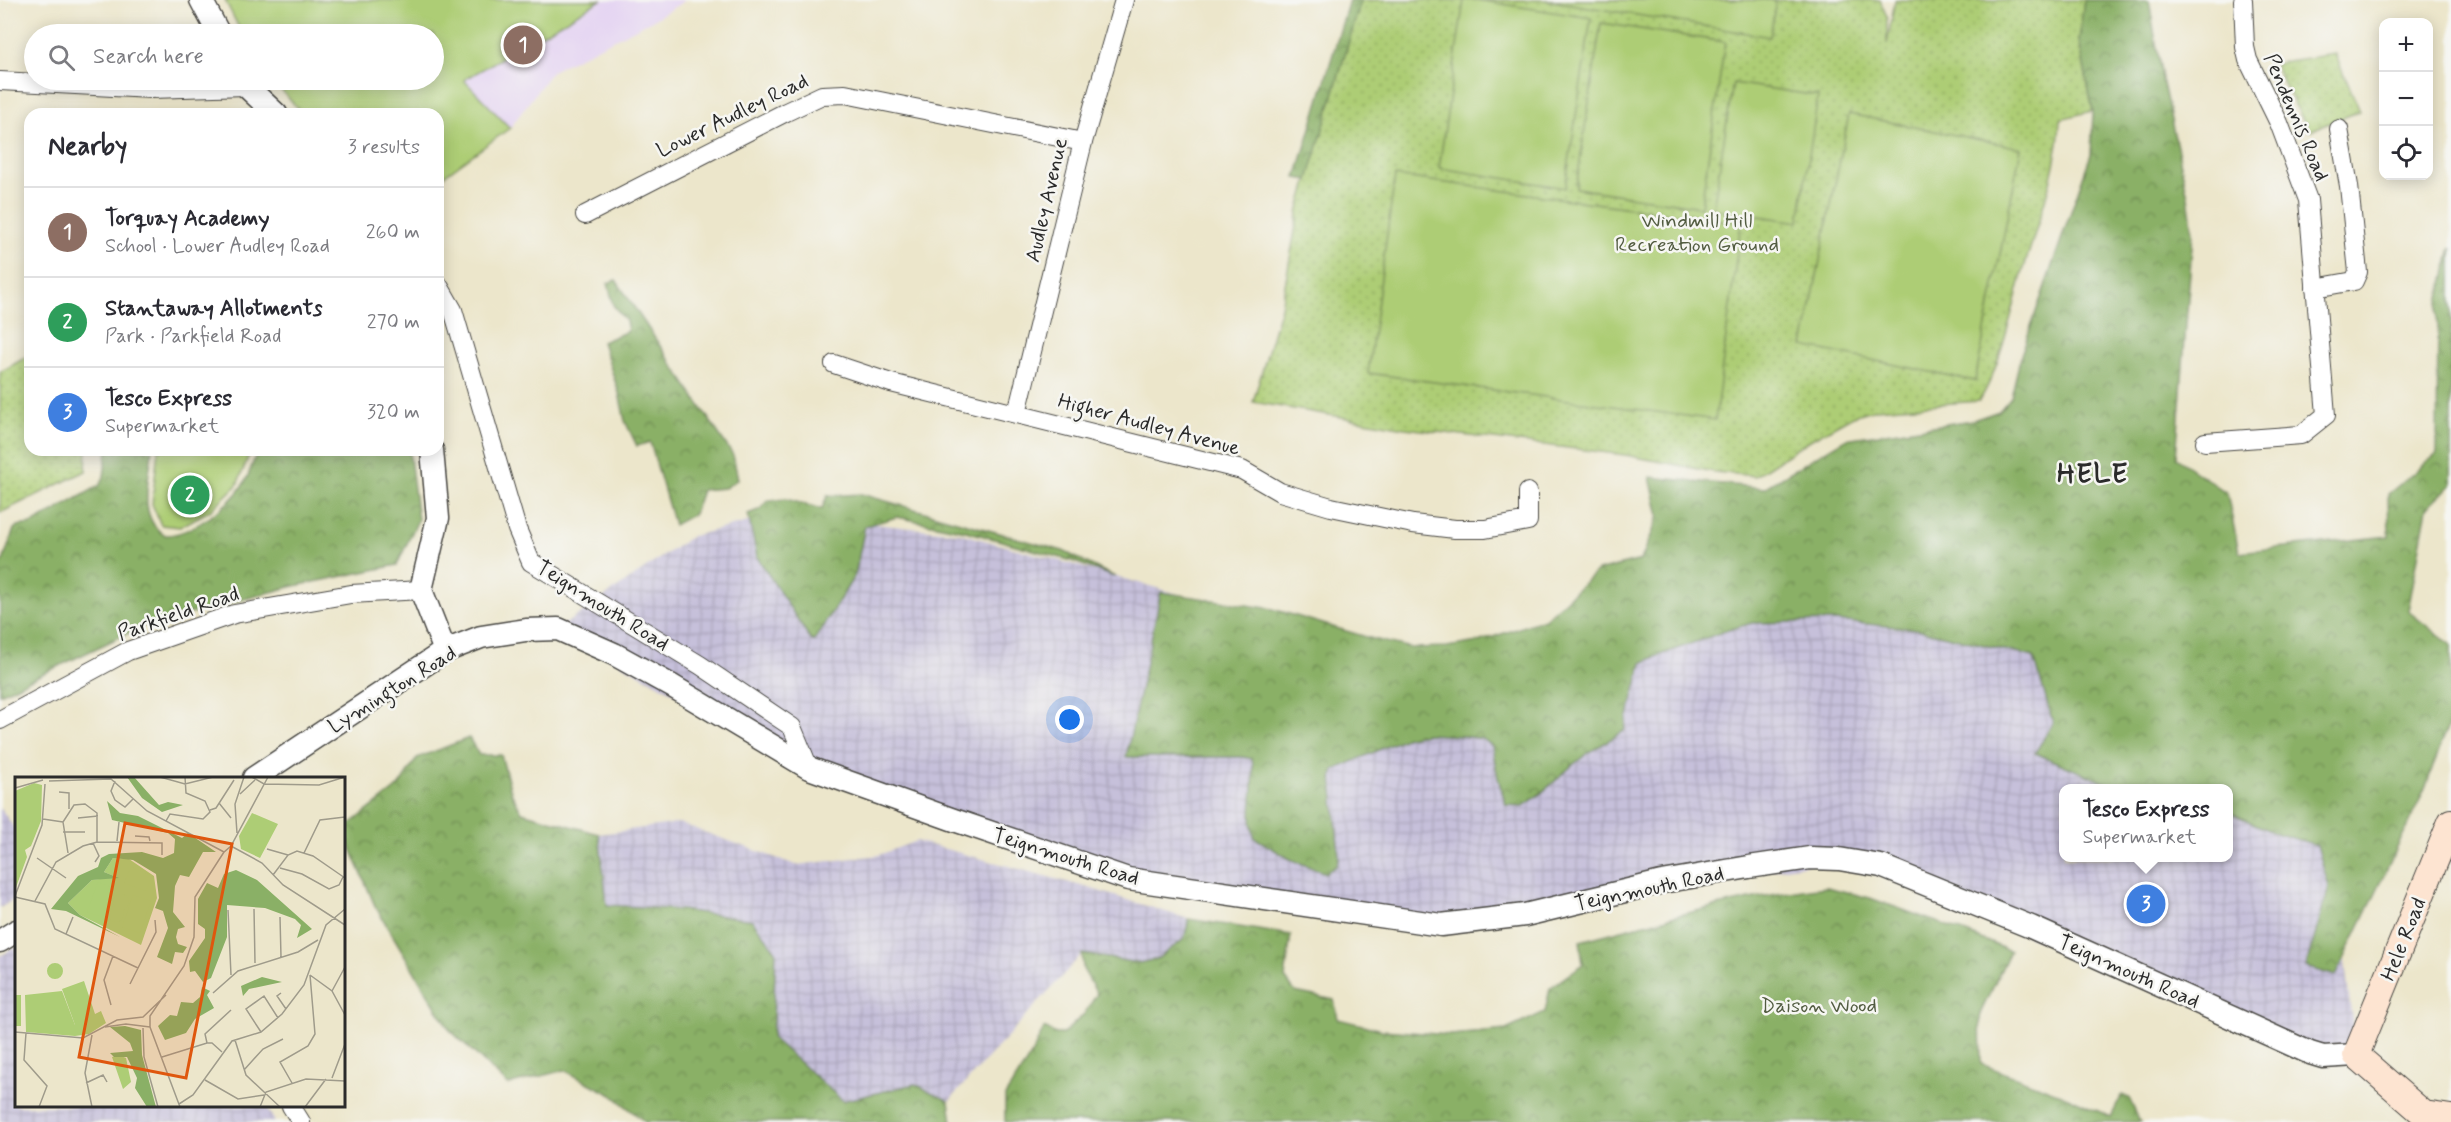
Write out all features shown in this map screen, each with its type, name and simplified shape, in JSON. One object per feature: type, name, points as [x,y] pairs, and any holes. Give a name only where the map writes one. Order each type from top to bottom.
[{"type":"main road","name":"Hele Road","points":[[2356,1056],[2451,822]]},
{"type":"main road","points":[[2356,1056],[2423,1118],[2451,1118]]},
{"type":"street","points":[[201,0],[214,24]]},
{"type":"street","name":"Audley Avenue","points":[[1017,413],[1083,142],[1124,0]]},
{"type":"street","name":"Pendennis Road","points":[[2205,442],[2301,435],[2326,415],[2308,200],[2279,123],[2248,60],[2245,47],[2243,0]]},
{"type":"street","points":[[0,81],[24,82]]},
{"type":"street","points":[[251,90],[270,108]]},
{"type":"street","name":"Lower Audley Road","points":[[585,215],[720,144],[822,96],[845,94],[1083,142]]},
{"type":"street","name":"Pendennis Road","points":[[2315,288],[2354,281],[2358,273],[2349,186],[2339,129]]},
{"type":"street","name":"Teignmouth Road","points":[[444,294],[453,310],[518,529],[531,562],[700,665],[792,727],[809,768]]},
{"type":"street","name":"Higher Audley Avenue","points":[[834,364],[891,383],[1242,470],[1280,492],[1331,507],[1413,524],[1455,529],[1485,529],[1528,521],[1528,492]]},
{"type":"street","points":[[433,456],[438,518],[421,590],[445,651]]},
{"type":"street","name":"Parkfield Road","points":[[0,720],[128,651],[234,614],[351,594],[421,590]]},
{"type":"street","name":"Lymington Road","points":[[256,777],[445,651],[481,637],[526,630],[558,629],[614,654],[672,686]]},
{"type":"street","name":"Teignmouth Road","points":[[672,686],[809,768],[1128,879],[1441,926],[1525,915],[1662,882],[1810,858],[1839,859],[1881,866],[2031,927],[2310,1053],[2324,1057],[2356,1056]]},
{"type":"street","points":[[0,941],[15,932]]},
{"type":"street","points":[[292,1107],[301,1122]]},
{"type":"shaded area","points":[[415,0],[686,0],[656,18],[552,71],[510,128],[464,80],[444,47],[444,24],[430,24]]},
{"type":"shaded area","points":[[780,514],[959,533],[1254,615],[1464,659],[1839,612],[2046,650],[2319,743],[2356,1055],[2323,1057],[1839,859],[1441,925],[1128,879],[809,768],[558,629],[692,536]]},
{"type":"shaded area","points":[[0,807],[15,830],[15,899],[0,908]]},
{"type":"shaded area","points":[[679,823],[796,865],[879,855],[916,841],[1089,888],[1189,919],[1184,939],[1157,959],[1139,963],[1082,954],[949,1101],[915,1084],[843,1102],[772,1038],[775,951],[752,920],[681,910],[607,905],[599,834]]},
{"type":"shaded area","points":[[15,948],[15,1107],[267,1107],[275,1122],[0,1122],[0,956]]},
{"type":"green space","points":[[225,0],[601,0],[464,80],[510,128],[444,176],[444,108],[298,108],[281,90],[444,90],[444,24],[237,24]]},
{"type":"green space","points":[[1349,0],[1361,0],[1308,180],[1296,178]]},
{"type":"green space","name":"Windmill Hill Recreation Ground","points":[[1361,0],[1880,0],[1887,17],[1887,44],[1895,0],[2084,0],[2079,40],[2093,111],[2060,119],[2056,157],[2046,197],[1999,358],[1979,401],[1876,409],[1853,416],[1810,440],[1755,476],[1714,472],[1625,455],[1405,428],[1253,402],[1281,307],[1299,209]]},
{"type":"green space","points":[[1464,0],[1477,0],[1591,18],[1565,188],[1439,168]]},
{"type":"green space","points":[[1546,0],[1776,0],[1770,37]]},
{"type":"green space","points":[[2084,0],[2149,0],[2162,79],[2188,197],[2193,232],[2176,458],[2227,493],[2239,552],[2389,536],[2388,494],[2437,454],[2438,307],[2451,247],[2451,485],[2427,508],[2408,611],[2451,645],[2451,717],[2425,789],[2336,976],[2306,967],[2329,887],[2317,845],[2272,832],[2233,814],[2233,784],[2108,784],[2035,753],[2053,723],[2034,657],[1917,629],[1837,621],[1752,623],[1652,658],[1642,663],[1624,731],[1584,756],[1540,795],[1523,806],[1506,805],[1492,746],[1483,739],[1426,734],[1407,737],[1334,770],[1332,776],[1339,857],[1336,866],[1325,873],[1290,859],[1255,838],[1251,819],[1254,779],[1252,759],[1243,757],[1126,757],[1161,592],[1273,609],[1373,639],[1412,648],[1447,647],[1478,642],[1545,619],[1597,571],[1641,560],[1659,516],[1650,477],[1764,488],[1845,439],[1973,420],[1999,411],[2011,397],[2021,355],[2091,154],[2093,111],[2079,40]]},
{"type":"green space","points":[[1601,23],[1725,42],[1701,207],[1576,188]]},
{"type":"green space","points":[[2335,54],[2360,111],[2309,131],[2274,65]]},
{"type":"green space","points":[[1733,83],[1818,96],[1799,222],[1713,209]]},
{"type":"green space","points":[[1849,114],[2021,148],[1975,381],[1803,346]]},
{"type":"green space","points":[[1395,176],[1741,223],[1715,420],[1368,373]]},
{"type":"green space","points":[[616,280],[733,455],[738,479],[725,488],[702,490],[694,514],[674,525],[650,442],[637,446],[625,421],[619,393],[602,342],[628,331],[626,321],[613,305],[608,283]]},
{"type":"green space","points":[[24,358],[24,456],[87,456],[86,471],[0,513],[0,372]]},
{"type":"green space","points":[[106,456],[151,456],[147,507],[155,527],[164,535],[185,531],[219,510],[237,493],[255,456],[410,456],[418,520],[397,565],[290,587],[143,626],[0,694],[0,562],[3,561],[14,529],[18,526],[32,524],[99,486],[104,477]]},
{"type":"green space","points":[[157,456],[249,456],[237,485],[211,510],[180,527],[161,525],[152,504]]},
{"type":"green space","points":[[861,494],[1063,551],[1115,577],[1072,561],[966,531],[897,517],[865,526],[855,575],[814,641],[811,640],[757,557],[748,514],[761,509],[767,501],[786,499],[822,509],[827,496]]},
{"type":"green space","points":[[469,738],[479,755],[501,755],[512,795],[522,812],[599,834],[607,905],[681,910],[752,920],[776,951],[772,1038],[843,1101],[915,1084],[949,1101],[952,1122],[645,1122],[612,1095],[564,1070],[508,1085],[449,1029],[375,906],[345,834],[345,828],[399,786],[417,758]]},
{"type":"green space","name":"Daison Wood","points":[[1827,887],[1870,898],[2010,951],[1980,1014],[1981,1064],[2068,1097],[2111,1117],[2122,1095],[2129,1098],[2140,1122],[1005,1122],[1005,1096],[1030,1057],[1044,1028],[1056,1034],[1063,1034],[1084,1014],[1097,994],[1083,969],[1082,954],[1139,963],[1157,959],[1184,939],[1189,919],[1291,935],[1285,978],[1295,992],[1334,1000],[1338,1019],[1382,1030],[1451,1035],[1506,1030],[1545,1012],[1550,988],[1583,964],[1580,941],[1764,896]]},
{"type":"place","name":"Torquay Academy","points":[[523,45]]},
{"type":"place","name":"Stantaway Allotments","points":[[190,495]]},
{"type":"place","name":"Tesco Express","points":[[2146,904]]},
{"type":"district","name":"HELE","points":[[2093,473]]}]
